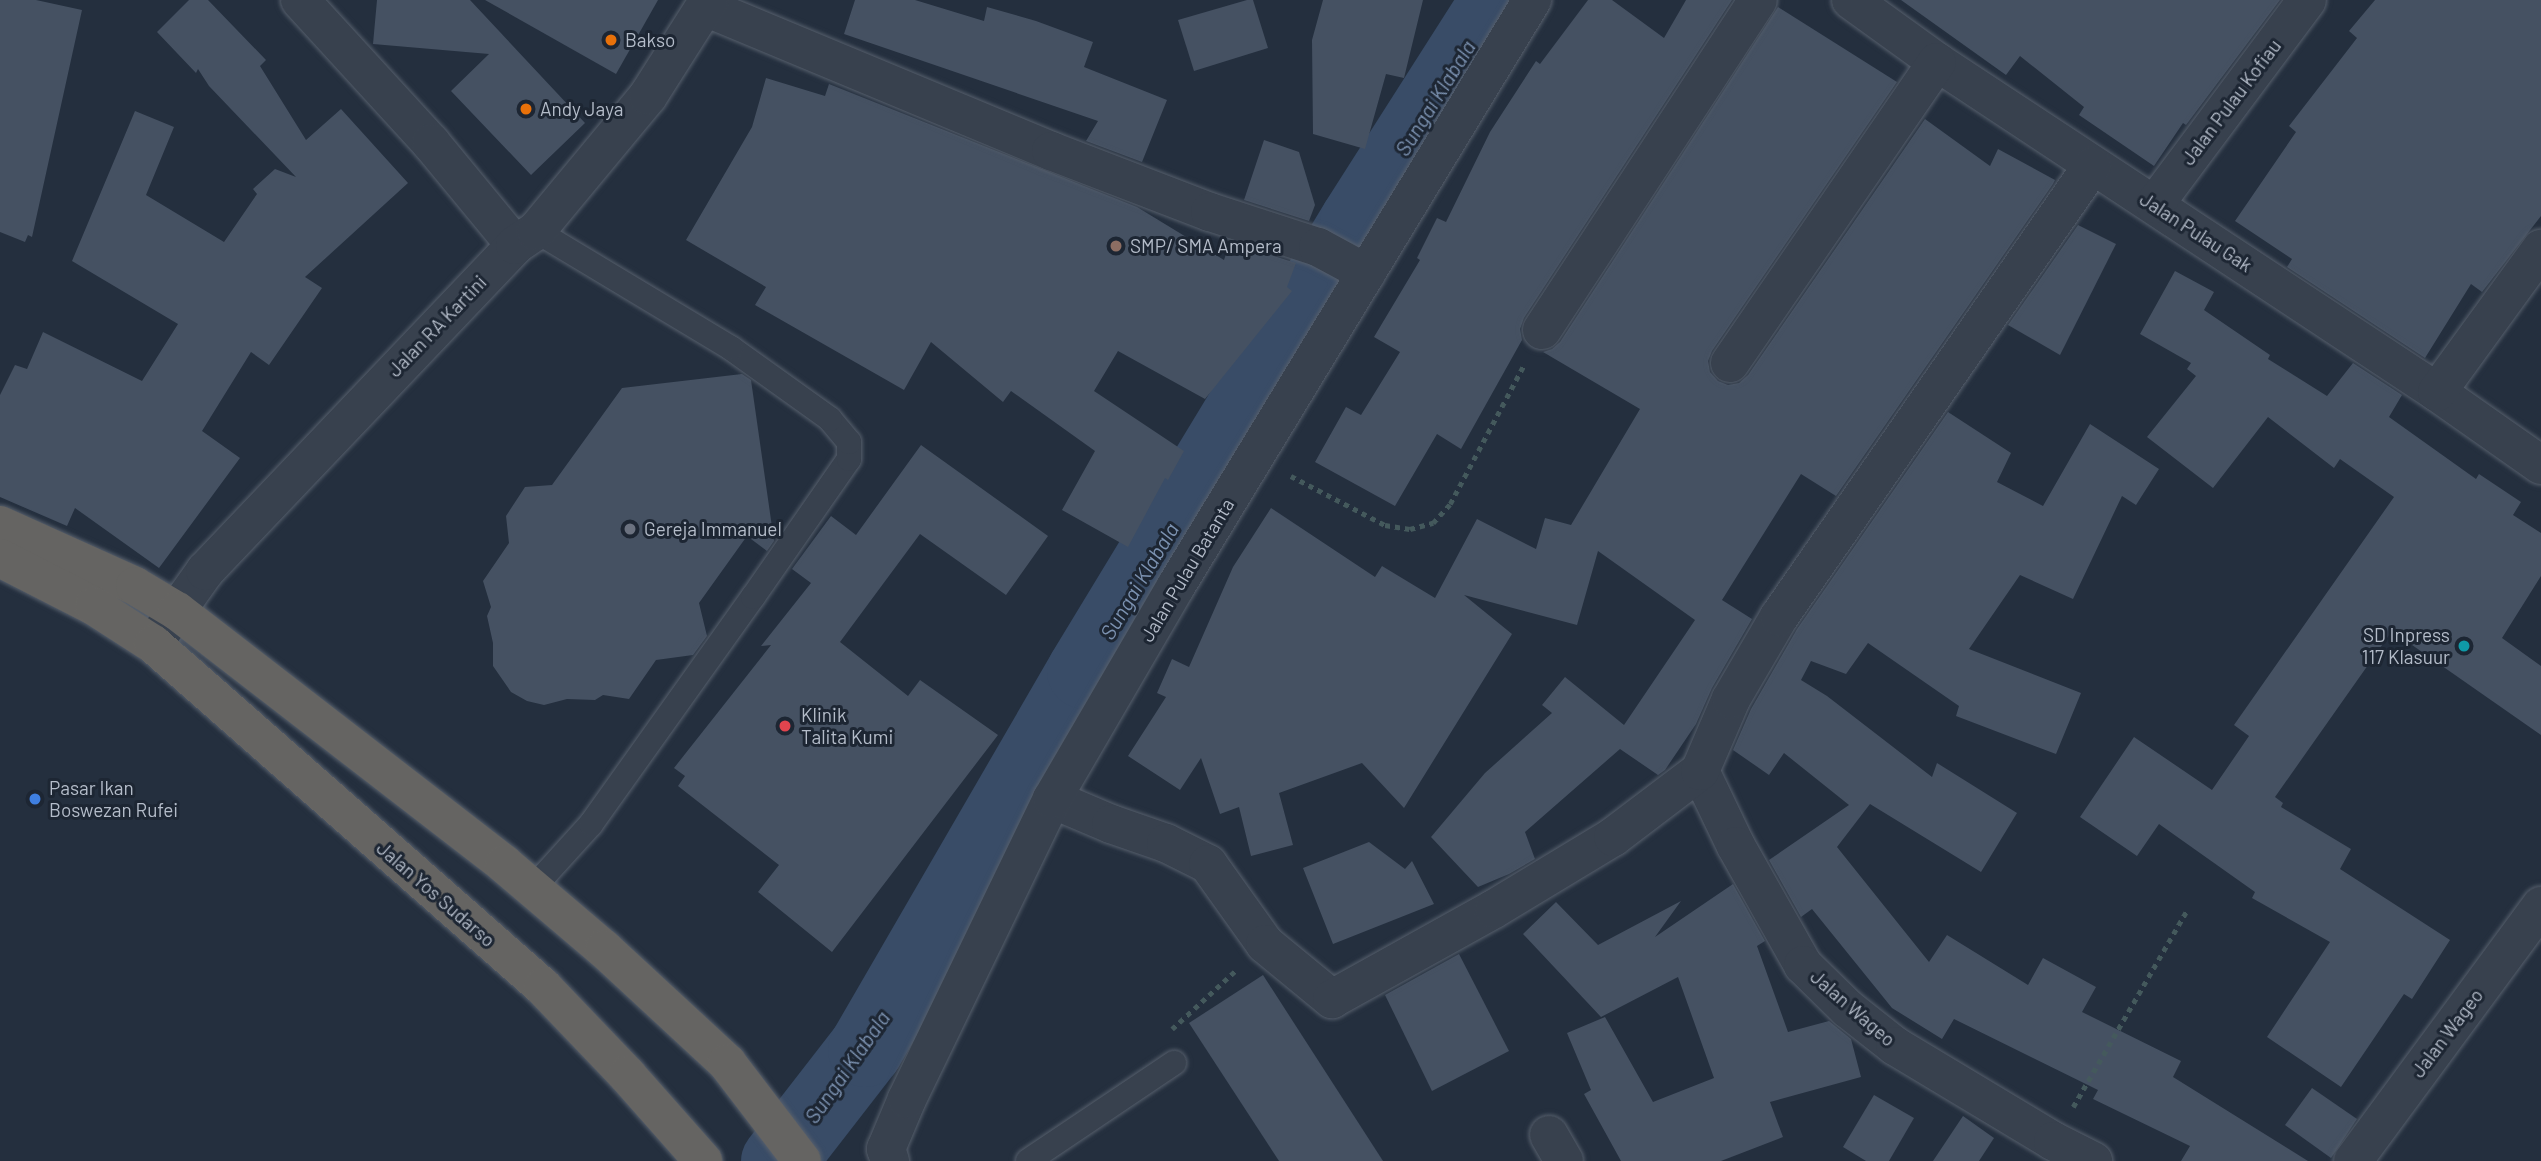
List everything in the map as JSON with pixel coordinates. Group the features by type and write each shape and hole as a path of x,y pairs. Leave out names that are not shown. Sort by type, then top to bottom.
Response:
{"highway":[{"path":"0,525 135,586 177,611 533,888 604,949 727,1063 802,1161"},
{"name":"Jalan Yos Sudarso","path":"0,558 94,606 153,644 543,987 703,1161"}],"street":[{"path":"300,0 430,143 525,238"},
{"name":"Jalan Pulau Batanta","path":"890,1161 886,1149 907,1099 1052,799 1176,586 1255,458 1345,261 1532,0"},
{"path":"1542,330 1758,0"},
{"name":"Jalan Pulau Gak","path":"1851,0 1937,62 2437,392 2541,466"},
{"name":"Jalan Pulau Kofiau","path":"2155,204 2307,0"},
{"path":"707,4 1051,151 1345,261"},
{"name":"Jalan RA Kartini","path":"153,644 205,571 525,238 648,96 707,4"},
{"path":"1730,363 1937,62"},
{"path":"1052,799 1166,843 1208,864 1265,944 1332,999 1494,909 1613,836 1700,771 1731,699 1779,617 2092,166"},
{"path":"2437,392 2541,249"},
{"name":"Jalan Wageo","path":"1700,771 1736,846 1803,965 1848,1009 1895,1046 2053,1141 2093,1161"},
{"name":"Jalan Wageo","path":"2353,1161 2541,906"}],"lane":[{"path":"525,238 731,348 830,419 849,442 849,459 592,824 533,888"},
{"path":"1028,1161 1174,1063"}],"path":[{"path":"1255,458 1385,525 1409,529 1433,523 1450,504 1542,330"},
{"path":"2053,1141 2187,910"},
{"path":"1174,1063 1160,1040 1265,944"}],"building":[{"path":"0,0 36,0 82,10 32,237 28,235 25,242 0,232"},
{"path":"189,0 208,0 266,60 260,66 306,140 341,109 408,183 305,277 322,288 269,365 251,352 202,431 240,458 159,568 75,508 67,526 0,497 0,395 15,365 27,369 43,332 142,381 178,324 72,261 135,111 174,127 146,195 224,242 257,194 253,189 275,169 296,177 209,86 198,69 196,73 157,32"},
{"path":"377,0 470,0 585,123 531,175 451,91 489,54 373,44"},
{"path":"485,0 658,0 616,74"},
{"path":"855,0 915,0 984,21 987,7 1093,42 1084,67 1167,100 1142,162 1086,141 1098,121 844,34"},
{"path":"1253,0 1268,48 1194,71 1178,20"},
{"path":"1323,0 1423,0 1404,78 1386,74 1365,149 1313,134 1312,40"},
{"path":"1588,0 1612,0 1664,38 1686,0 1732,0 1524,318 1520,329 1522,340 1461,449 1437,434 1395,506 1315,462 1346,407 1361,415 1400,352 1374,337 1420,260 1417,258 1437,218 1446,222 1490,132 1536,61 1540,64"},
{"path":"1901,0 2280,0 2186,125 2183,123 2154,166 2079,115 2084,107 2020,56 2006,75"},
{"path":"2375,0 2541,0 2541,216 2482,292 2471,284 2425,358 2287,267 2292,259 2235,221 2296,132 2289,126 2357,38 2349,31"},
{"path":"1778,7 1897,82 1712,351 1708,361 1710,372 1718,381 1728,385 1739,383 1748,375 1925,119 1990,166 1998,149 2055,180 2053,184 1836,496 1801,474 1722,600 1752,619 1712,688 1696,724 1665,770 1658,775 1620,749 1525,832 1535,859 1478,887 1431,837 1485,773 1552,713 1542,705 1565,677 1624,725 1695,620 1598,551 1577,625 1464,595 1512,634 1404,808 1362,763 1279,793 1293,845 1251,856 1239,807 1220,814 1201,758 1180,790 1128,756 1166,697 1157,693 1172,659 1189,667 1233,567 1271,508 1375,577 1382,566 1435,598 1477,519 1536,549 1545,518 1571,525 1640,409 1543,352 1560,342"},
{"path":"766,78 825,96 829,84 1137,207 1224,260 1230,242 1296,263 1287,287 1292,291 1205,399 1118,351 1094,391 1184,451 1168,480 1165,478 1128,547 1062,510 1095,451 1011,391 1003,402 931,342 904,390 755,305 766,287 686,240 752,127"},
{"path":"1264,140 1299,152 1315,205 1309,221 1244,200"},
{"path":"2078,225 2116,244 2060,355 2008,325"},
{"path":"2175,271 2214,292 2204,310 2270,355 2268,359 2327,396 2353,363 2402,395 2389,417 2476,479 2479,474 2521,502 2513,515 2541,533 2541,576 2502,638 2541,666 2541,735 2392,631 2275,797 2283,803 2281,807 2351,849 2340,869 2450,940 2412,999 2404,994 2341,1087 2267,1037 2330,942 2252,898 2255,892 2159,824 2137,856 2080,817 2134,737 2212,790 2249,736 2234,725 2394,497 2340,459 2334,468 2268,417 2213,488 2147,437 2196,376 2187,369 2191,363 2140,334"},
{"name":"Gereja Immanuel","path":"742,374 751,380 774,541 767,551 747,536 699,603 707,636 693,655 656,660 629,699 603,695 595,700 567,699 544,705 527,701 511,692 493,666 493,643 487,616 491,607 483,581 509,543 506,516 525,487 552,485 622,388"},
{"path":"1948,412 2011,453 1997,482 2043,506 2090,424 2159,469 2136,505 2122,496 2073,599 2020,575 1969,649 2081,693 2056,754 1956,716 1959,706 1868,643 1846,674 1811,661 1801,680 1827,696 1932,777 1937,763 2017,813 1981,872 1870,804 1837,847 1929,962 1947,935 2028,985 2043,958 2096,987 2082,1012 2181,1061 2173,1077 2308,1161 2181,1161 2190,1146 2093,1099 2098,1090 1954,1019 1942,1039 1892,1008 1812,909 1801,917 1769,860 1849,805 1784,753 1769,775 1733,750 1751,709 1797,629"},
{"path":"921,445 1048,536 1006,595 920,534 840,642 908,696 920,680 998,735 832,952 758,892 779,865 678,786 685,776 674,768 771,645 761,646 811,583 792,569 831,516 856,535"},
{"path":"1369,842 1405,869 1412,861 1434,904 1333,944 1303,868"},
{"path":"1733,884 1765,941 1757,946 1788,1032 1829,1021 1851,1039 1861,1077 1770,1102 1783,1137 1721,1161 1621,1161 1584,1094 1591,1090 1567,1033 1605,1017 1653,1102 1714,1078 1678,977 1601,1017 1523,934 1556,902 1598,945 1681,901 1655,937"},
{"path":"1459,954 1509,1051 1432,1091 1385,995"},
{"path":"1263,975 1383,1161 1279,1161 1189,1023"},
{"path":"2312,1088 2357,1119 2331,1158 2285,1125"},
{"path":"1874,1095 1914,1118 1889,1161 1866,1161 1843,1147"},
{"path":"1963,1116 1994,1138 1979,1161 1933,1161"}],"waterway":[{"name":"Sungai Klabala","path":"778,1161 865,1049 1084,671 1357,221 1498,0"}],"place":[{"name":"Bakso","path":"611,40"},
{"name":"Andy Jaya","path":"526,109"},
{"name":"SMP/ SMA Ampera","path":"1116,246"},
{"name":"Gereja Immanuel","path":"630,529"},
{"name":"SD Inpress 117 Klasuur","path":"2464,646"},
{"name":"Klinik Talita Kumi","path":"785,726"},
{"name":"Pasar Ikan Boswezan Rufei","path":"35,799"}]}
